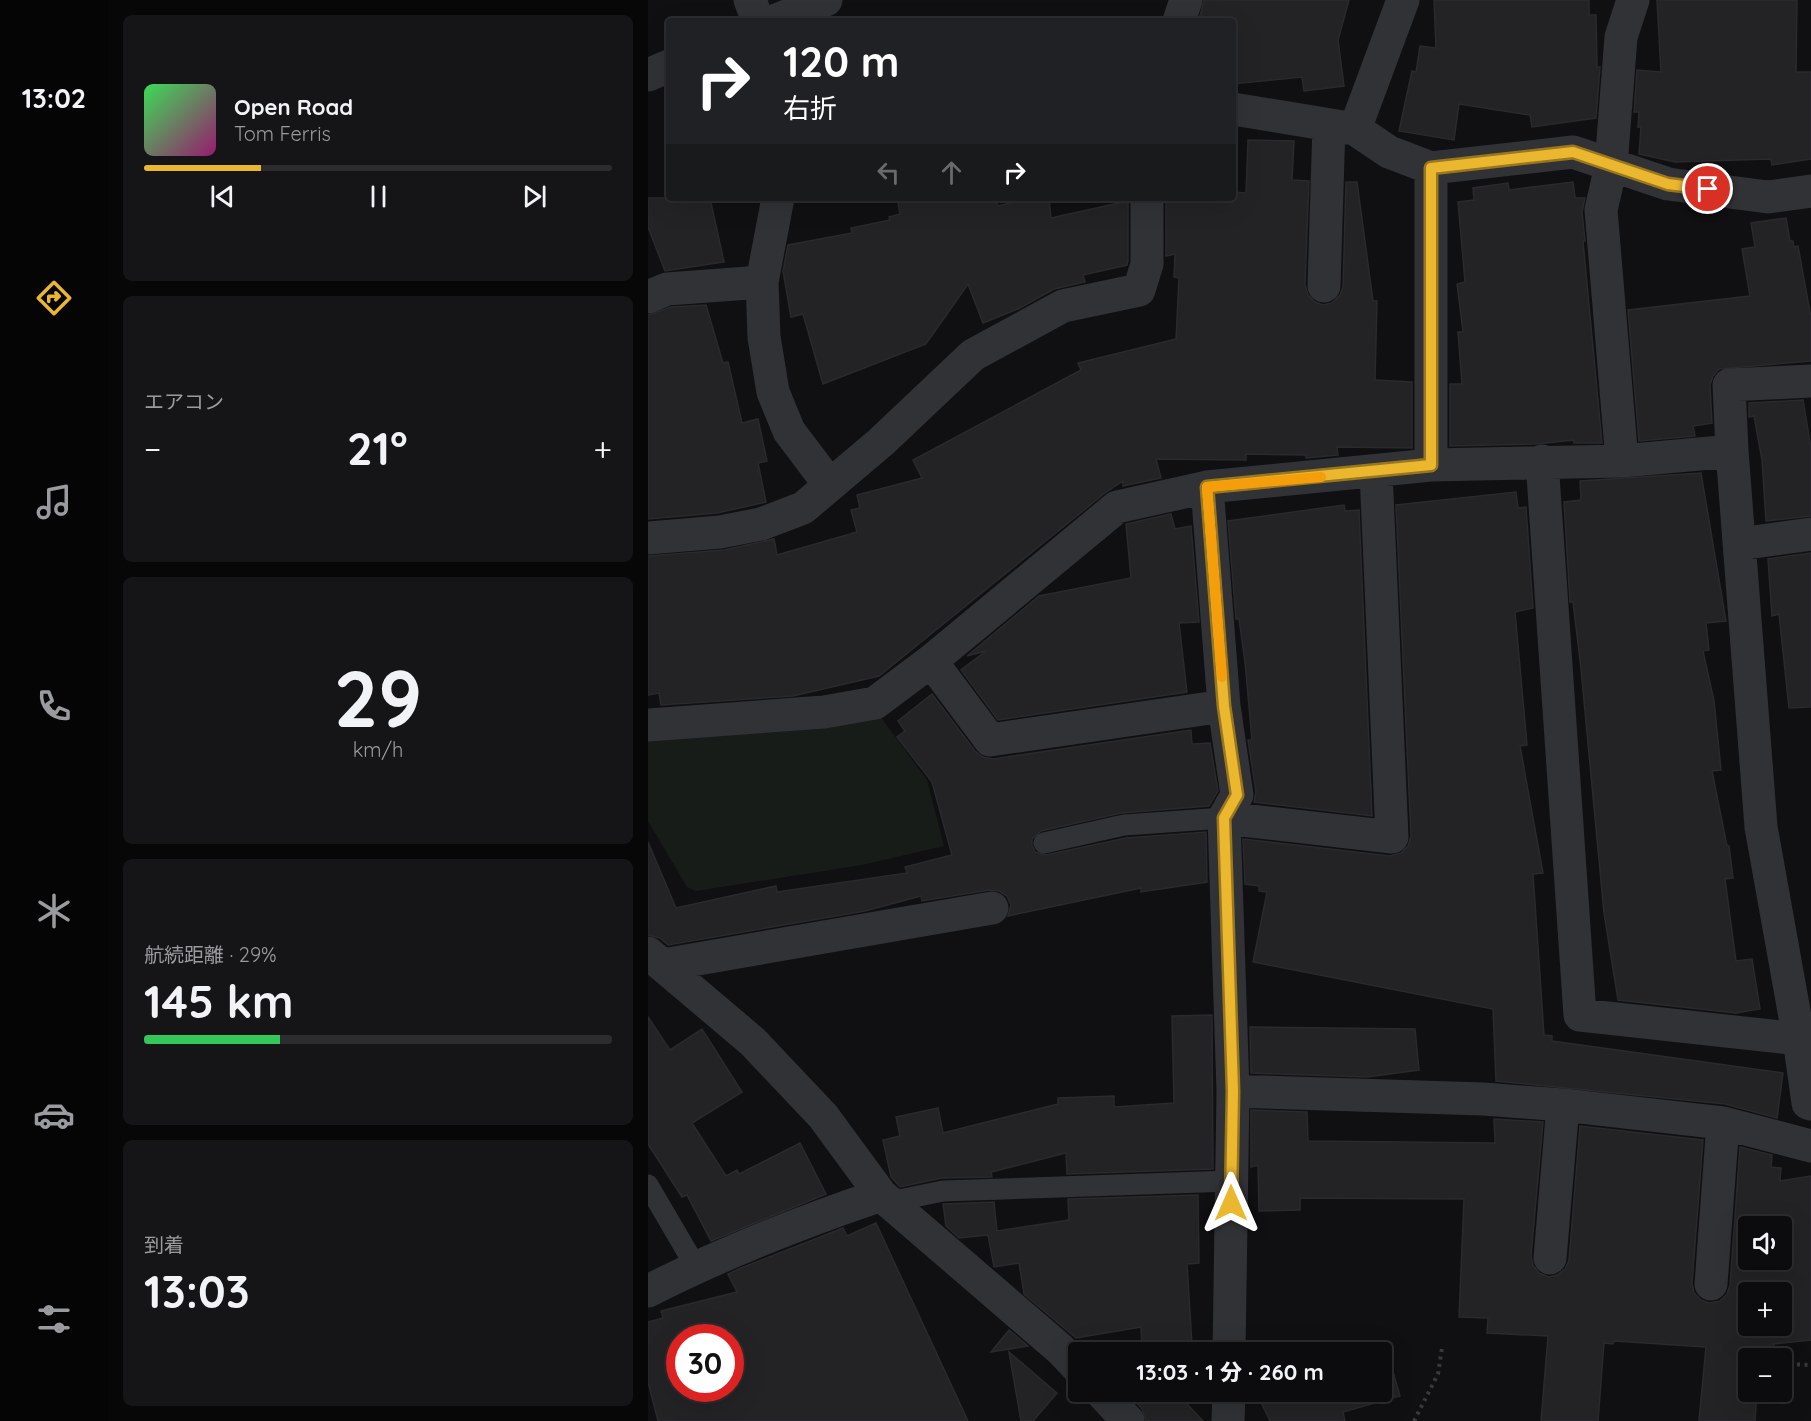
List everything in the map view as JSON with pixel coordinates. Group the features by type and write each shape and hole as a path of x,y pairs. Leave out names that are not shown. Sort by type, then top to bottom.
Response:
{"street":[{"path":"750,0 757,18"},
{"path":"781,18 826,0"},
{"path":"1180,18 1186,0"},
{"path":"1324,286 1342,127 1403,0"},
{"path":"1622,461 1601,210 1611,166 1622,37 1633,0"},
{"path":"648,75 666,67"},
{"path":"1236,109 1342,127 1389,152 1431,168 1573,152 1668,184 1767,197 1811,191"},
{"path":"1431,168 1431,465"},
{"path":"777,201 762,282 764,337 773,392 789,431 829,484"},
{"path":"648,538 720,532 761,524 803,508 881,442 973,355 1063,306 1139,290 1148,264 1147,201"},
{"path":"648,297 667,289 762,282"},
{"path":"1811,381 1729,385 1731,451 1761,827 1799,1039 1808,1103 1811,1104"},
{"path":"648,725 824,712 874,703 931,661 1117,507 1207,487 1431,465 1622,461 1731,451"},
{"path":"1542,461 1580,1015 1799,1039"},
{"path":"1224,818 1392,837 1376,472"},
{"path":"1207,487 1224,706 1237,795 1224,818 1233,1091 1229,1342"},
{"path":"1739,544 1811,534"},
{"path":"931,661 990,740 1224,706"},
{"path":"655,959 992,908"},
{"path":"655,959 753,1042 823,1116 885,1198 1068,1357"},
{"path":"1233,1091 1483,1099 1563,1105 1723,1123 1811,1146"},
{"path":"1550,1258 1563,1105"},
{"path":"1711,1284 1723,1123"},
{"path":"648,1291 696,1267 823,1215 885,1198"},
{"path":"1110,1402 1128,1421"},
{"path":"1228,1421 1229,1402"}],"lane":[{"path":"1044,843 1124,825 1224,818"},
{"path":"885,1198 943,1191 1231,1181"},
{"path":"648,1185 696,1267"}],"path":[{"path":"1414,1421 1438,1374 1442,1348"},
{"path":"1792,1364 1811,1365"}],"shaded area":[{"path":"880,716 927,780 944,846 862,865 696,891 687,887 648,821 648,740"}],"building":[{"path":"1204,0 1349,0 1338,40 1344,86 1304,91 1302,77 1236,84 1236,18 1200,16"},
{"path":"1434,0 1589,0 1589,15 1596,15 1597,67 1600,67 1596,118 1532,127 1530,115 1459,104 1454,140 1399,131 1412,71 1416,72 1420,46 1436,48"},
{"path":"1657,0 1797,0 1796,72 1811,72 1811,159 1772,165 1771,159 1675,162 1639,154 1641,127 1638,127 1639,112 1634,112 1637,70 1661,72"},
{"path":"1248,140 1294,141 1292,180 1309,181 1305,285 1308,295 1315,302 1323,305 1332,303 1340,295 1343,287 1346,182 1357,182 1373,301 1377,301 1375,380 1412,382 1412,448 1337,447 1338,455 1306,458 1306,455 1246,454 1246,460 1156,459 1161,478 1123,486 1123,481 1105,493 879,676 793,696 661,705 659,693 648,695 648,556 724,550 774,539 777,555 857,532 851,510 860,508 857,495 922,478 913,460 1081,370 1078,363 1176,339 1179,278 1174,277 1175,254 1166,256 1166,201 1236,201 1236,192 1246,193"},
{"path":"1573,182 1575,198 1585,198 1582,212 1585,241 1583,241 1602,443 1574,443 1574,440 1535,444 1450,446 1450,384 1462,384 1458,332 1463,332 1457,284 1465,282 1458,202 1474,200 1473,188 1508,183 1509,190"},
{"path":"648,198 666,198 666,201 711,201 724,262 665,271 648,227"},
{"path":"904,201 996,201 998,206 1018,201 1049,201 1051,218 1128,201 1127,265 1083,275 1085,282 1054,289 1018,309 983,323 968,284 926,344 823,384 803,314 791,317 783,271 788,245 852,233 851,228 890,220 889,217 900,214 898,203"},
{"path":"1786,218 1790,241 1793,241 1794,247 1798,246 1811,318 1811,361 1719,369 1710,385 1712,423 1693,426 1695,436 1639,441 1628,310 1750,296 1742,249 1755,247 1751,223"},
{"path":"706,305 723,363 728,362 742,423 758,419 767,461 758,463 766,502 717,513 648,519 648,315 671,307"},
{"path":"1803,400 1811,448 1811,516 1766,521 1762,460 1754,416 1749,417 1749,403"},
{"path":"1701,473 1726,621 1706,623 1709,650 1703,651 1714,701 1721,770 1712,771 1727,846 1729,846 1733,878 1725,879 1736,961 1752,959 1760,1009 1736,1013 1618,1000 1604,913 1581,669 1573,602 1570,602 1564,502 1581,500 1580,481"},
{"path":"1516,492 1518,508 1526,507 1533,608 1515,612 1527,745 1520,746 1543,873 1533,874 1544,1035 1552,1036 1552,1041 1783,1073 1777,1118 1725,1104 1496,1081 1493,1009 1253,962 1267,892 1259,891 1259,886 1245,884 1243,839 1390,856 1401,853 1408,846 1411,836 1396,505"},
{"path":"1344,505 1345,511 1359,510 1372,816 1254,802 1256,792 1248,740 1252,740 1245,662 1239,619 1236,619 1228,521"},
{"path":"1171,514 1175,529 1191,526 1199,622 1179,623 1187,692 998,720 961,670 986,651 967,656 1039,596 1131,578 1126,524"},
{"path":"1811,553 1811,707 1789,708 1779,614 1772,616 1768,559"},
{"path":"932,694 975,751 983,757 993,759 1191,730 1192,744 1210,743 1218,791 1209,806 1121,813 1041,831 1032,839 1032,845 1035,852 1046,855 1126,838 1206,832 1207,882 1141,892 1141,888 1008,916 1011,905 1007,896 999,891 989,890 922,901 921,896 865,911 668,945 660,938 648,935 648,842 676,908 776,886 777,892 907,873 905,867 952,855 932,782 897,737 905,731 898,721"},
{"path":"1212,1015 1213,1169 1067,1174 1066,1153 991,1172 992,1177 942,1178 900,1187 891,1177 883,1140 900,1136 896,1117 938,1108 943,1133 1058,1104 1058,1098 1114,1096 1114,1107 1174,1103 1172,1016"},
{"path":"648,1017 670,1050 702,1029 742,1092 692,1123 726,1176 737,1170 739,1174 800,1143 826,1194 711,1241 687,1195 682,1197 648,1144"},
{"path":"1250,1027 1415,1029 1419,1070 1367,1077 1251,1073"},
{"path":"1251,1110 1307,1112 1308,1141 1495,1143 1494,1119 1543,1122 1531,1256 1533,1265 1539,1273 1549,1277 1565,1269 1569,1260 1580,1126 1703,1140 1692,1283 1694,1293 1701,1300 1709,1303 1720,1301 1727,1294 1730,1285 1740,1147 1772,1155 1771,1167 1781,1168 1780,1181 1811,1176 1811,1340 1774,1344 1774,1348 1738,1348 1738,1402 1756,1402 1755,1421 1699,1421 1706,1347 1614,1341 1613,1344 1604,1343 1598,1421 1541,1421 1548,1336 1487,1333 1488,1318 1459,1317 1464,1199 1300,1198 1300,1210 1259,1211 1258,1165 1251,1167"},
{"path":"1198,1195 1199,1263 1187,1264 1192,1342 1142,1342 1141,1327 1076,1338 1024,1294 1019,1263 994,1267 988,1235 959,1238 946,1226 943,1204 994,1202 997,1231 1069,1220 1068,1199"},
{"path":"876,1223 968,1421 658,1421 648,1382 648,1322 663,1318 661,1311 737,1292 728,1274 843,1228 847,1236"},
{"path":"1009,1330 1028,1346 991,1352"},
{"path":"1009,1352 1057,1393 1033,1421 1021,1421"},
{"path":"1392,1368 1400,1396 1392,1398"},
{"path":"1136,1402 1185,1402 1203,1421 1146,1421 1142,1409"},
{"path":"1261,1402 1379,1402 1343,1412 1345,1421 1270,1421"}],"slow traffic":[{"path":"1222,677 1207,487 1321,477"}],"route":[{"path":"1231,1203 1233,1091 1224,818 1237,795 1224,706 1207,487 1431,465 1431,168 1573,152 1668,184 1708,189"}]}
